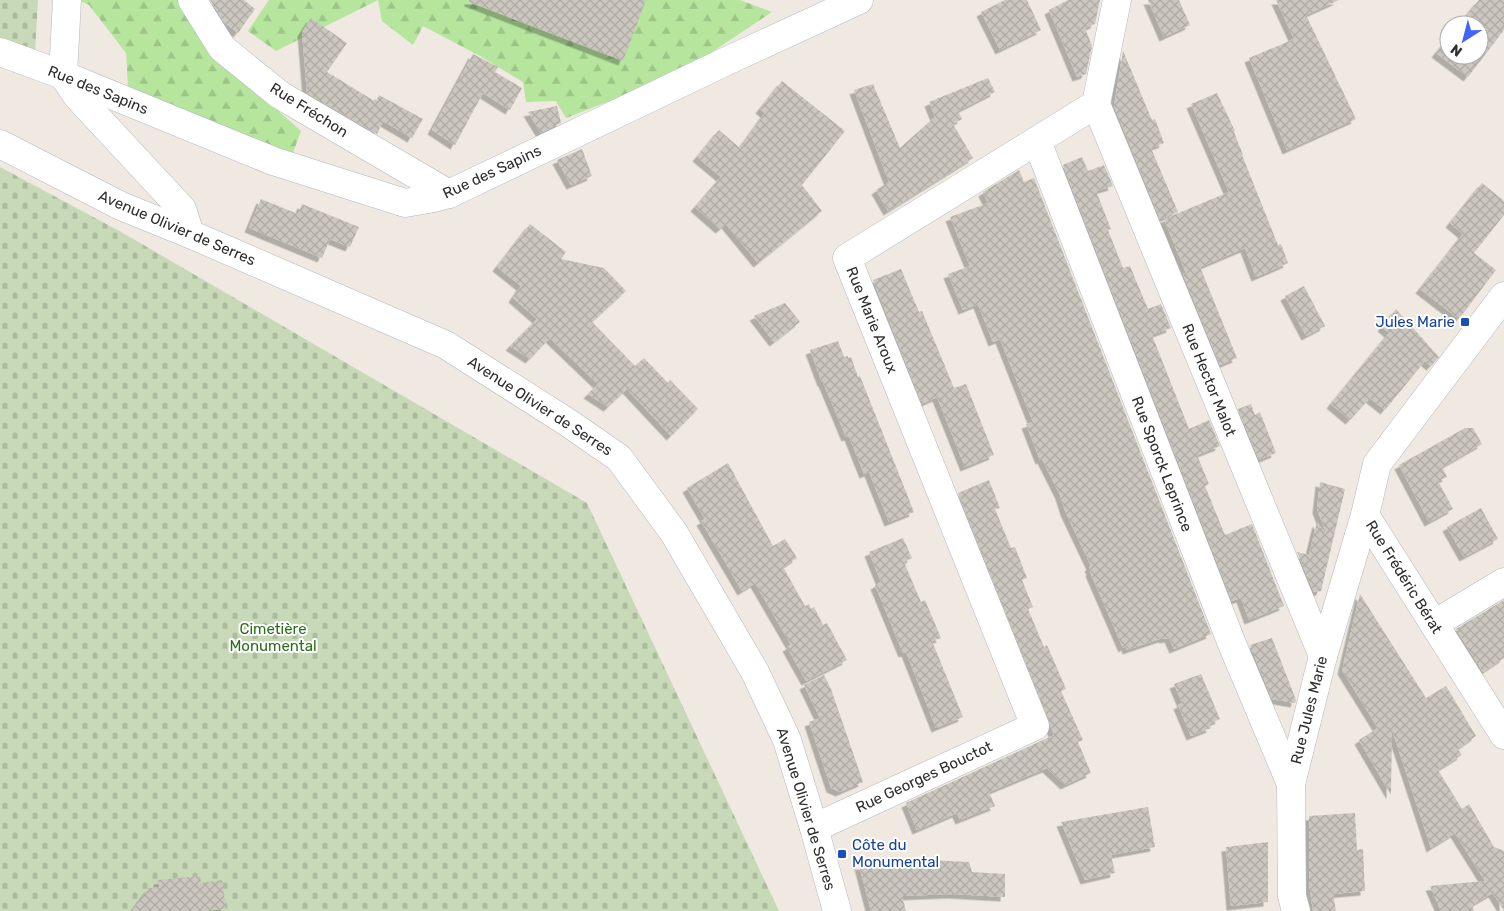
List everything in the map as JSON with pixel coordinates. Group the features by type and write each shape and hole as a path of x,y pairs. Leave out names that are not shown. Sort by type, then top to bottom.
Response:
{"street":[{"path":"67,0 63,75 77,96 182,208 190,234"},
{"name":"Rue Fréchon","path":"192,0 222,48 280,95 449,194"},
{"name":"Rue des Sapins","path":"0,52 63,75 273,161 405,203 449,194 859,0"},
{"path":"1096,104 1117,0"},
{"name":"Rue Marie Aroux","path":"1034,726 847,258 1096,104"},
{"name":"Rue Hector Malot","path":"1096,104 1323,656"},
{"name":"Rue Sporck Leprince","path":"1037,141 1229,635 1291,784"},
{"name":"Avenue Olivier de Serres","path":"0,144 121,206 446,345 567,422 619,458 674,533 755,672 787,740 837,911"},
{"name":"Rue Frédéric Bérat","path":"1504,296 1377,464 1366,515 1504,735"},
{"name":"Rue Jules Marie","path":"1296,911 1292,896 1291,784 1323,656 1366,515"},
{"path":"1434,624 1504,582"},
{"name":"Rue Georges Bouctot","path":"814,828 1034,726"}],"green space":[{"path":"0,0 38,0 35,53 0,39"},
{"path":"79,0 181,0 214,54 301,131 291,158 128,87 126,53 89,5"},
{"path":"269,0 378,0 276,51 248,31"},
{"path":"378,0 740,0 772,12 679,74 566,118 556,101 526,102 523,82 480,56 423,26 413,45 382,21"},
{"name":"Cimetière Monumental","path":"0,167 123,233 587,503 779,911 0,911"}],"building":[{"path":"210,0 244,0 255,9 238,33 224,22"},
{"path":"469,0 646,0 623,61 469,2"},
{"path":"1005,0 1027,0 1041,30 1000,50 981,12"},
{"path":"1068,0 1100,0 1095,24 1085,28 1092,46 1086,74 1077,77 1049,10"},
{"path":"1148,0 1179,0 1190,25 1164,37"},
{"path":"1276,0 1339,0 1306,15 1356,119 1287,150 1249,58 1294,39"},
{"path":"1479,0 1504,0 1504,30 1489,50 1489,15 1466,15"},
{"path":"311,18 347,43 327,72 376,102 379,95 423,119 412,138 383,121 377,134 307,93 302,32"},
{"path":"1123,51 1152,120 1155,119 1164,143 1151,148 1178,212 1160,219 1114,106"},
{"path":"473,54 498,67 495,72 522,88 510,110 483,93 455,145 432,130"},
{"path":"1452,65 1477,65 1468,77"},
{"path":"988,78 995,92 958,111 962,119 953,124 973,158 888,211 876,190 889,182 854,90 873,84 900,148 935,117 929,102"},
{"path":"782,81 845,131 802,185 822,211 758,263 726,224 720,229 695,207 721,177 697,157 719,130 740,148 765,113 760,109"},
{"path":"1217,93 1235,131 1242,155 1278,245 1281,244 1288,263 1256,277 1245,248 1186,273 1164,219 1229,192 1191,104"},
{"path":"557,106 561,123 541,133 528,112"},
{"path":"582,149 592,176 571,185 557,160"},
{"path":"1082,157 1088,171 1104,165 1113,186 1096,191 1111,229 1108,230 1123,268 1130,266 1148,309 1161,304 1171,328 1152,335 1189,429 1209,420 1220,446 1197,455 1209,484 1205,486 1225,535 1252,524 1284,606 1249,620 1241,598 1232,601 1063,165"},
{"path":"1019,170 1024,182 1034,178 1211,634 1174,649 1169,638 1163,638 1127,650 1126,646 1123,648 1090,572 1089,567 1091,566 1065,511 1060,495 1042,459 1040,460 1026,424 1033,422 1000,339 993,342 978,304 963,310 948,274 970,266 950,217 988,203 983,192"},
{"path":"1482,183 1504,201 1504,215 1474,253 1496,270 1459,319 1420,289 1463,234 1450,223"},
{"path":"261,199 298,214 302,204 359,227 350,247 330,239 322,258 249,228"},
{"path":"530,224 566,252 561,259 604,268 626,291 592,322 635,366 644,358 668,383 670,380 698,409 671,436 627,389 608,407 588,394 598,384 550,338 530,359 510,346 537,319 513,298 521,286 497,267"},
{"path":"1200,267 1237,358 1220,365 1183,274"},
{"path":"901,269 919,312 922,311 954,388 966,384 994,455 965,467 937,397 922,404 873,280"},
{"path":"1304,286 1325,326 1306,336 1285,296"},
{"path":"785,303 800,322 774,342 754,316"},
{"path":"1396,309 1439,357 1431,366 1425,361 1385,410 1370,398 1350,420 1331,404 1389,333 1382,327"},
{"path":"838,341 844,357 851,357 858,377 860,376 914,512 889,522 869,472 864,474 849,436 846,437 810,350"},
{"path":"1251,404 1255,415 1260,412 1276,453 1259,460 1238,409"},
{"path":"1465,428 1473,428 1482,444 1442,467 1447,477 1438,481 1453,509 1429,522 1399,465"},
{"path":"728,463 773,546 785,539 797,558 783,567 805,606 809,604 811,609 814,607 823,625 827,623 847,660 806,681 787,647 791,645 755,583 742,591 701,521 705,519 687,488"},
{"path":"989,480 1000,508 995,509 1011,548 1015,547 1027,578 1022,580 1033,607 1028,609 1044,647 1047,645 1066,689 1061,691 1083,740 1078,742 1091,773 1065,785 1047,768 989,792 995,806 960,820 957,813 917,830 906,803 1054,735 958,493"},
{"path":"1320,482 1345,489 1321,591 1314,592 1297,552 1309,555 1317,522 1327,536 1317,509"},
{"path":"1481,508 1498,539 1464,557 1447,527"},
{"path":"903,538 912,558 904,562 921,602 925,600 941,638 932,641 963,717 936,728 906,652 903,653 875,585 881,582 869,552"},
{"path":"1360,594 1426,698 1446,686 1476,736 1458,749 1462,755 1438,770 1462,809 1469,804 1494,847 1504,851 1504,911 1493,893 1472,905 1474,911 1441,911 1430,886 1485,881 1455,833 1431,848 1392,730 1391,795 1359,740 1378,728 1342,670"},
{"path":"1504,600 1504,658 1483,672 1456,629"},
{"path":"1272,638 1296,700 1295,703 1272,699 1250,645"},
{"path":"1201,674 1220,719 1209,724 1211,728 1191,736 1178,705 1182,703 1174,684"},
{"path":"824,675 831,689 863,782 840,792 831,788 809,722 820,718 804,685"},
{"path":"1148,807 1155,847 1111,855 1115,873 1085,880 1061,822"},
{"path":"1355,813 1357,850 1363,849 1365,891 1333,894 1336,911 1313,911 1309,883 1309,816"},
{"path":"1268,842 1268,902 1231,906 1226,847"},
{"path":"907,859 969,862 972,872 1005,874 1005,897 953,894 902,896 906,911 871,911 859,865 909,868"},
{"path":"200,876 201,883 222,880 226,909 204,911 132,911 149,888 159,887 158,880"}],"place":[{"name":"Jules Marie","path":"1465,322"},
{"name":"Côte du Monumental","path":"842,854"}]}
